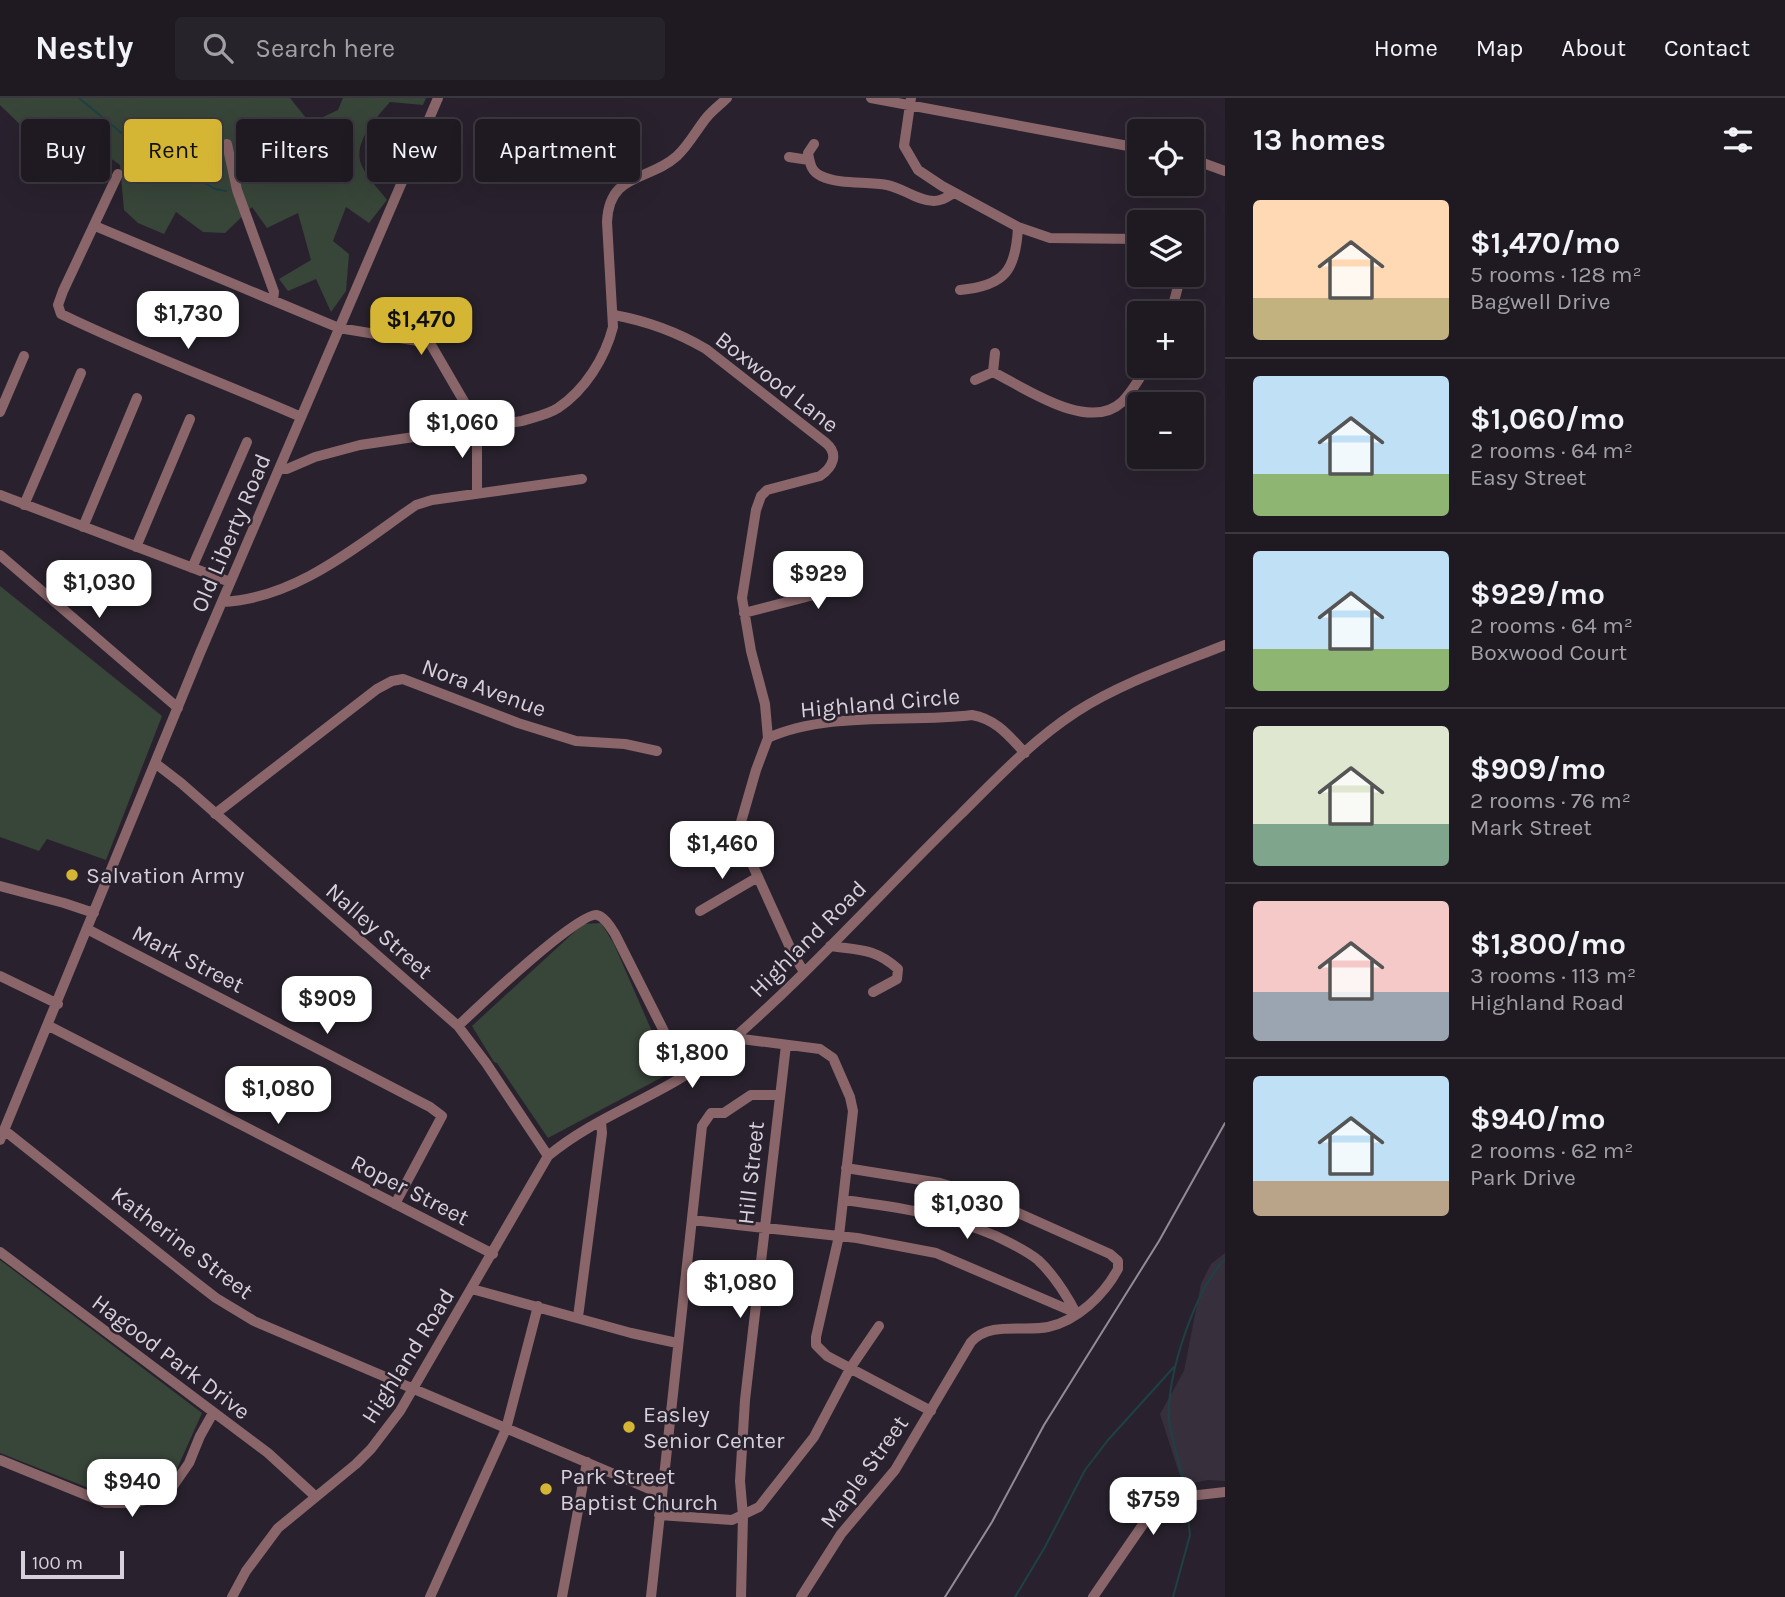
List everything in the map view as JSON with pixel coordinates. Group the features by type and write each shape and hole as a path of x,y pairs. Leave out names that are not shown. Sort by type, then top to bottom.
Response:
{"street":[{"name":"Old Liberty Road","path":"2,1135 230,582 438,98"},
{"path":"279,469 287,469 315,457 360,445 522,421 558,408 575,394 595,369 609,343 614,314 607,222 608,207 613,196 620,186 677,156 727,98"},
{"path":"871,98 909,102 1127,146"},
{"path":"909,102 904,146 918,170 1018,227 1049,238 1127,239"},
{"path":"227,144 237,190 274,292 274,300"},
{"path":"814,144 808,153 809,160 812,169 822,177 886,185 906,190 920,199 934,201 944,200 954,192"},
{"path":"789,157 809,160"},
{"path":"1204,163 1225,171"},
{"path":"118,174 62,292 58,305 61,314 111,338 301,417"},
{"path":"95,226 339,328 430,343 477,428 477,492"},
{"path":"960,290 985,286 1004,275 1016,257 1018,227"},
{"name":"Boxwood Lane","path":"614,314 664,328 706,349 826,443 833,452 832,465 820,476 776,487 761,496 746,560 742,598 751,651 765,704 768,738"},
{"path":"993,372 995,353"},
{"path":"0,411 24,356"},
{"path":"975,380 993,372 1076,412 1101,413 1121,403 1139,378"},
{"path":"24,505 80,373"},
{"path":"83,527 137,398"},
{"path":"136,547 190,419"},
{"path":"192,568 247,442"},
{"path":"222,602 270,592 327,567 416,505 477,492 582,479"},
{"path":"0,495 230,582"},
{"path":"0,555 178,708"},
{"path":"744,613 841,588 848,577 846,570"},
{"name":"Highland Road","path":"232,1597 264,1544 278,1528 371,1449 415,1388 548,1156 601,1122 686,1075 734,1038 804,972 997,778 1075,713 1107,694 1225,645"},
{"name":"Nora Avenue","path":"215,814 377,689 403,679 518,723 576,741 625,744 657,751"},
{"name":"Highland Circle","path":"768,738 794,729 822,724 972,715 995,722 1025,753"},
{"path":"768,738 755,771 741,822 743,844 793,954 804,972"},
{"name":"Nalley Street","path":"155,762 458,1026 548,1156"},
{"path":"677,855 719,845 743,844"},
{"path":"700,911 758,877"},
{"path":"0,886 64,902 94,913"},
{"path":"458,1026 565,930 589,915 596,914 604,919 615,934 686,1075"},
{"name":"Mark Street","path":"87,929 273,1024 430,1107 442,1116 395,1204"},
{"path":"830,946 876,953 884,956 898,969 897,979 873,992"},
{"path":"0,976 58,1004"},
{"name":"Roper Street","path":"49,1026 493,1254"},
{"path":"734,1038 820,1048 833,1058 847,1087 853,1111 839,1236 816,1345 827,1356 931,1411"},
{"name":"Hill Street","path":"741,1597 743,1516 740,1481 745,1399 786,1045"},
{"path":"652,1597 702,1126 711,1113 724,1112 751,1095 779,1095"},
{"path":"578,1317 603,1133 601,1122"},
{"name":"Katherine Street","path":"2,1135 216,1298 254,1321 661,1494"},
{"path":"846,1168 940,1183 971,1192 1110,1254 1118,1261 1114,1277 1088,1306 1076,1313"},
{"path":"843,1200 936,1214 973,1226 1010,1243 1037,1260 1067,1295 1076,1313"},
{"path":"692,1220 839,1236 936,1253 1076,1313"},
{"name":"Hagood Park Drive","path":"0,1252 289,1470 315,1496"},
{"path":"472,1289 677,1343"},
{"path":"430,1597 506,1429 538,1306"},
{"name":"Maple Street","path":"801,1597 841,1534 895,1470 978,1334 1004,1328 1051,1326 1076,1313"},
{"path":"659,1515 732,1520 759,1507 814,1437 851,1367 879,1326"},
{"path":"0,1460 106,1503 135,1503 160,1496 171,1489 189,1462 213,1413"},
{"path":"562,1597 587,1462"},
{"path":"1093,1597 1155,1507 1172,1498 1225,1492"}],"shaded area":[{"path":"1225,1253 1225,1481 1208,1480 1183,1485 1160,1414 1184,1371 1201,1284 1211,1264"}],"green space":[{"path":"0,98 290,98 307,119 236,119 236,182 353,182 353,119 319,119 338,110 343,98 426,98 423,105 390,102 376,119 367,119 367,133 359,156 367,174 367,182 372,182 387,200 369,223 346,207 333,241 349,254 346,291 331,312 316,279 288,291 279,279 311,260 298,213 267,228 252,207 225,233 203,232 176,212 164,234 138,223 124,210 120,165 110,158 110,119 21,119 21,125 0,105"},
{"path":"0,586 162,716 106,860 47,839 39,851 0,837"},
{"path":"601,923 614,944 670,1073 548,1138 472,1026 583,924"},
{"path":"0,1260 202,1413 176,1471 162,1485 137,1494 104,1494 0,1453"}],"waterway":[{"path":"79,98 130,140 150,150 173,171 226,191"},
{"path":"248,183 253,182"},
{"path":"1185,1487 1169,1419 1172,1380 1193,1312 1203,1291 1225,1259"},
{"path":"1015,1597 1045,1547 1085,1470 1108,1440 1174,1367"},
{"path":"1173,1597 1190,1535 1187,1507"}],"railway":[{"path":"945,1597 992,1522 1044,1425 1159,1241 1225,1123"}],"place":[{"name":"Salvation Army","path":"72,875"},
{"name":"Easley Senior Center","path":"629,1427"},
{"name":"Park Street Baptist Church","path":"546,1489"}]}
